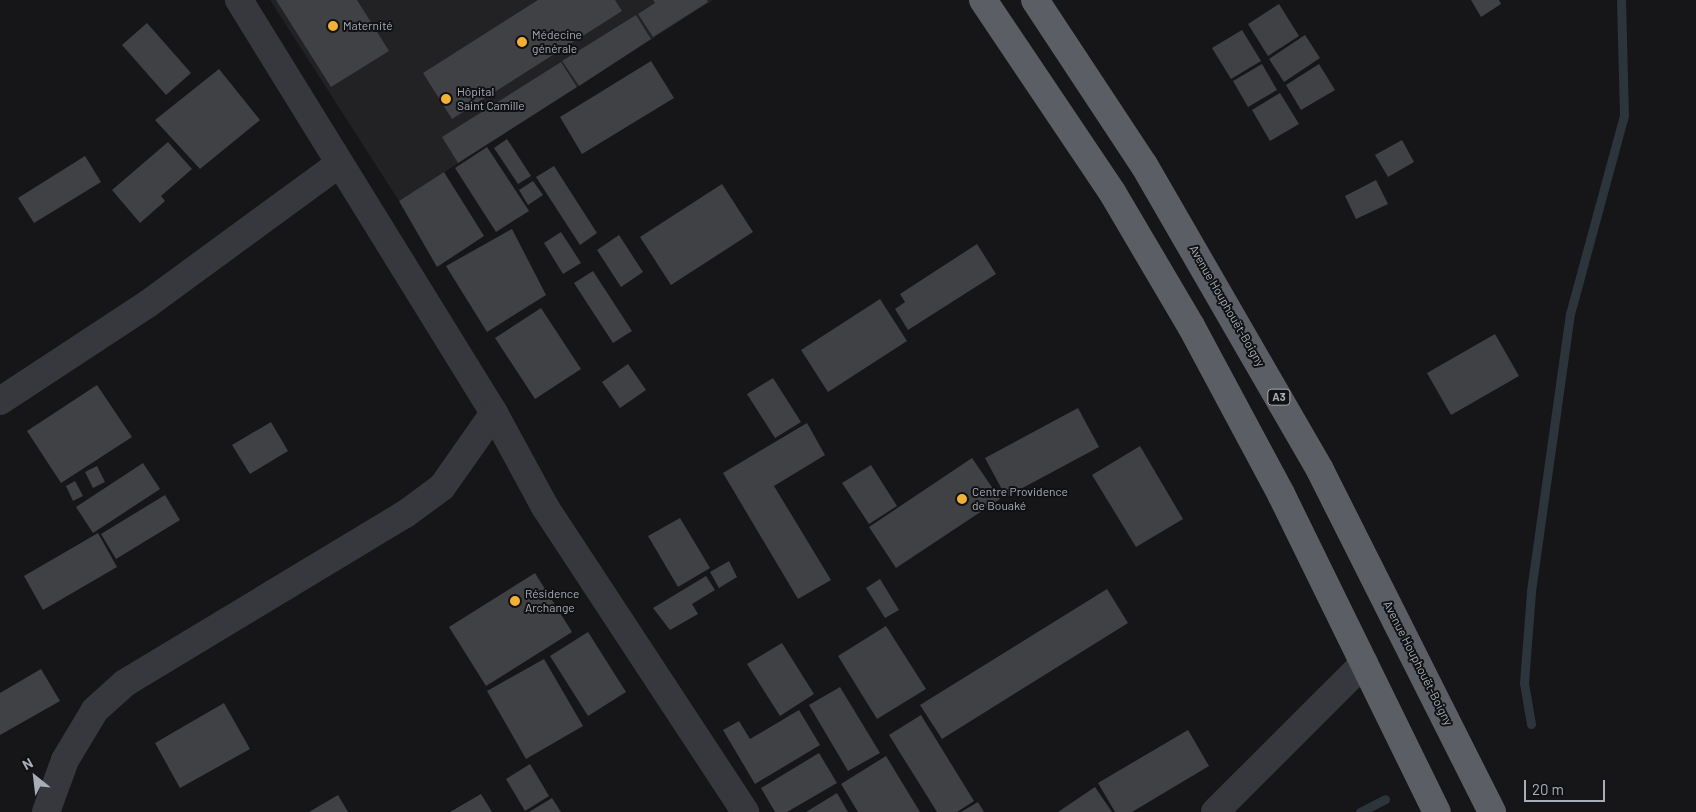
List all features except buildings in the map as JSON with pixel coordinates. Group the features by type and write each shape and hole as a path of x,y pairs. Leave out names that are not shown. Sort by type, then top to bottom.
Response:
{"highway":[{"path":"983,0 1112,192 1190,326 1282,494 1437,812"},
{"name":"Avenue Houphouët-Boigny","path":"1035,0 1144,165 1310,453 1492,812"}],"street":[{"path":"239,0 494,413 545,507 745,812"},
{"path":"0,401 149,303 339,164"},
{"path":"46,812 65,760 95,710 125,684 411,509 442,487 494,413"},
{"path":"1215,812 1364,664"}],"shaded area":[{"name":"Hôpital Saint Camille","path":"270,0 713,0 399,201"}],"waterway":[{"path":"1531,724 1524,683 1531,591 1570,314 1624,115 1621,0"},
{"path":"1360,812 1385,799"}],"place":[{"name":"Maternité","path":"333,26"},
{"name":"Médecine générale","path":"522,42"},
{"name":"Hôpital Saint Camille","path":"446,99"},
{"name":"Centre Providence de Bouaké","path":"962,499"},
{"name":"Résidence Archange","path":"515,601"}]}
